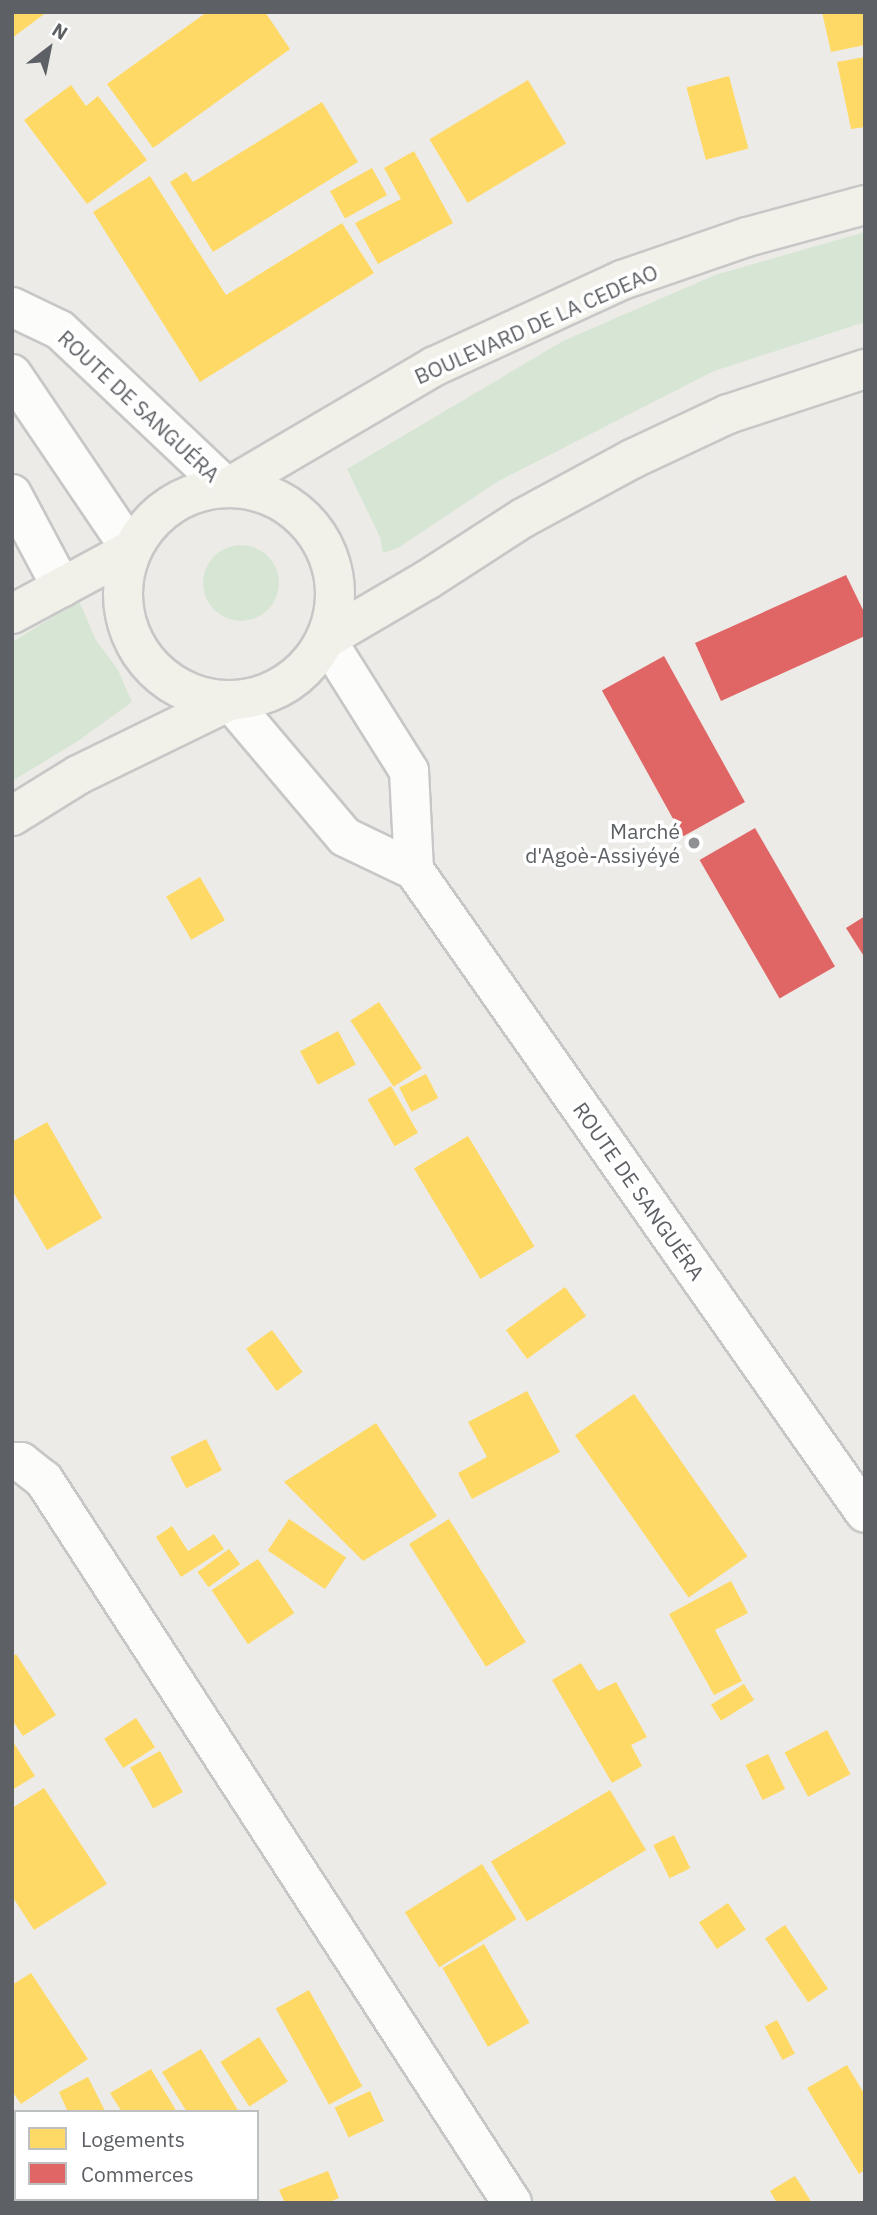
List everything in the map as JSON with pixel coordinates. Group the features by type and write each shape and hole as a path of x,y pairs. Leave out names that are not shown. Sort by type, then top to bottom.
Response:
{"main road":[{"name":"BOULEVARD DE LA CEDEAO","path":"228,488 435,366 622,280 747,237 865,205"},
{"path":"326,639 427,580 523,517 632,459 727,414 865,369"},
{"path":"12,816 78,775 230,701 260,696 287,684 310,664 326,639 334,610 334,579 325,550 308,525 285,505 258,492 228,488 197,493 171,505 148,525 131,550 123,580 123,610 132,639 148,664 172,684 199,696 230,701"},
{"path":"12,614 131,550"}],"street":[{"name":"ROUTE DE SANGUÉRA","path":"12,307 60,330 228,488"},
{"path":"12,374 131,550"},
{"path":"12,494 62,588"},
{"path":"326,639 409,771 414,870"},
{"name":"ROUTE DE SANGUÉRA","path":"230,701 345,837 414,870 865,1513"},
{"path":"12,1462 21,1462 44,1479 512,2203"}],"green space":[{"path":"865,232 865,322 714,371 497,482 398,548 383,553 380,537 347,469 563,341 715,275"},
{"path":"241,545 256,548 268,556 276,568 279,583 276,598 268,610 256,618 241,621 226,618 214,610 206,598 203,583 206,568 214,556 226,548"},
{"path":"79,601 96,640 118,670 132,702 78,741 12,781 12,642"}],"building: Logements":[{"path":"12,12 47,12 12,38"},
{"path":"207,12 265,12 290,49 153,148 107,84"},
{"path":"822,12 865,12 865,45 831,52"},
{"path":"865,57 865,127 851,129 837,62"},
{"path":"729,76 748,148 706,160 686,87"},
{"path":"528,80 566,143 468,203 429,139"},
{"path":"71,85 86,106 98,96 147,160 87,204 24,120"},
{"path":"322,102 358,162 213,252 170,182 186,172 193,182"},
{"path":"414,151 453,223 378,264 355,223 401,199 384,168"},
{"path":"372,168 387,195 345,218 330,191"},
{"path":"150,176 226,295 342,223 374,273 200,382 93,212"},
{"path":"200,877 225,920 191,940 166,896"},
{"path":"379,1002 422,1068 394,1087 350,1021"},
{"path":"338,1031 356,1065 318,1085 300,1051"},
{"path":"426,1074 438,1098 412,1112 399,1088"},
{"path":"391,1086 418,1133 395,1146 368,1100"},
{"path":"47,1122 102,1218 47,1250 12,1190 12,1142"},
{"path":"468,1136 534,1247 480,1279 414,1168"},
{"path":"565,1287 586,1316 527,1359 506,1330"},
{"path":"272,1330 303,1372 277,1391 246,1349"},
{"path":"527,1391 560,1452 472,1499 458,1473 487,1457 468,1422"},
{"path":"634,1394 748,1556 689,1597 575,1435"},
{"path":"376,1423 437,1516 363,1561 284,1482"},
{"path":"206,1439 222,1470 186,1488 170,1457"},
{"path":"289,1519 346,1558 325,1589 268,1551"},
{"path":"449,1519 526,1642 486,1667 409,1544"},
{"path":"172,1526 188,1551 214,1534 224,1549 181,1577 156,1537"},
{"path":"229,1549 240,1564 209,1587 197,1572"},
{"path":"258,1559 294,1613 248,1644 212,1590"},
{"path":"731,1581 748,1613 715,1630 742,1681 714,1695 669,1614"},
{"path":"16,1654 56,1715 23,1736 12,1720 12,1657"},
{"path":"581,1663 598,1691 616,1682 647,1737 631,1745 642,1766 612,1783 552,1680"},
{"path":"744,1684 754,1700 721,1721 711,1705"},
{"path":"136,1718 155,1747 123,1768 104,1739"},
{"path":"827,1730 850,1774 808,1797 785,1753"},
{"path":"12,1740 35,1776 12,1790"},
{"path":"160,1751 183,1792 153,1809 130,1767"},
{"path":"768,1754 785,1789 763,1800 746,1765"},
{"path":"44,1788 107,1884 34,1930 12,1896 12,1808"},
{"path":"610,1790 646,1850 527,1922 491,1862"},
{"path":"674,1835 690,1868 670,1878 653,1845"},
{"path":"482,1864 516,1919 439,1967 405,1912"},
{"path":"728,1903 746,1930 717,1949 699,1923"},
{"path":"785,1925 828,1989 808,2002 765,1938"},
{"path":"484,1944 530,2023 488,2047 442,1968"},
{"path":"31,1973 88,2059 21,2104 12,2091 12,1985"},
{"path":"309,1990 362,2086 329,2105 276,2008"},
{"path":"777,2020 795,2054 782,2060 765,2027"},
{"path":"259,2037 288,2081 249,2107 220,2062"},
{"path":"201,2049 238,2110 186,2110 162,2072"},
{"path":"847,2065 865,2095 865,2170 859,2174 807,2088"},
{"path":"151,2069 176,2110 121,2110 110,2093"},
{"path":"88,2077 104,2110 67,2110 59,2092"},
{"path":"370,2091 384,2121 349,2137 335,2107"},
{"path":"328,2171 339,2198 327,2203 285,2203 279,2190"},
{"path":"795,2176 812,2203 777,2203 770,2191"},
{"path":"153,2201 154,2203 111,2203"}],"building: Commerces":[{"path":"846,575 865,614 865,636 721,701 695,643"},
{"path":"664,656 745,802 683,836 602,690"},
{"path":"755,828 835,967 780,999 700,860"},
{"path":"865,916 865,958 846,928"}],"place":[{"name":"Marché d'Agoè-Assiyéyé","path":"694,843"}]}
